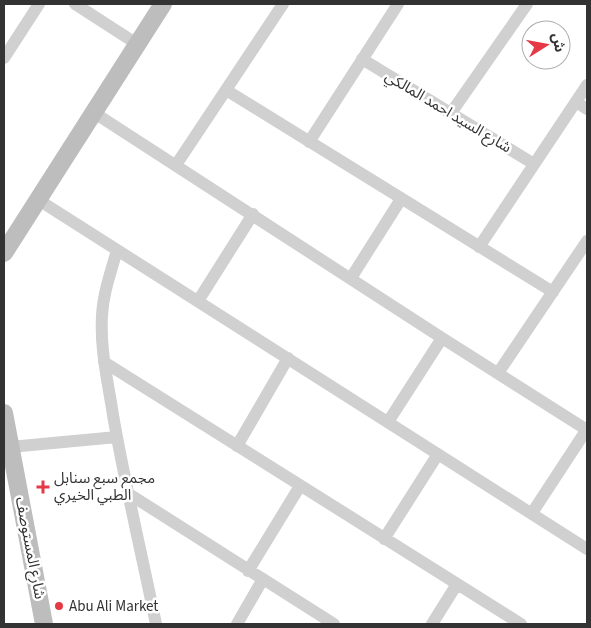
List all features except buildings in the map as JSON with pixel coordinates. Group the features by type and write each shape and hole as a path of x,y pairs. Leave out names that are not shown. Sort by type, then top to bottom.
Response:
{"street":[{"path":"4,58 38,4"},
{"path":"75,4 137,44"},
{"path":"4,253 163,4"},
{"path":"176,165 283,4"},
{"path":"309,142 398,4"},
{"path":"451,114 527,4"},
{"name":"شارع السيد احمد المالكي","path":"362,59 534,164"},
{"path":"479,247 587,85"},
{"path":"226,90 553,292"},
{"path":"576,102 587,109"},
{"path":"93,112 442,338 587,429 532,513"},
{"path":"37,199 587,549"},
{"path":"351,278 401,199"},
{"path":"198,301 253,214"},
{"path":"498,373 587,241"},
{"path":"117,250 105,292 101,338 117,437 156,624"},
{"path":"388,422 442,338"},
{"path":"237,446 288,358"},
{"path":"104,362 521,624"},
{"name":"شارع المستوصف","path":"4,413 44,624"},
{"path":"10,447 117,437"},
{"path":"384,538 438,454"},
{"path":"248,571 300,486"},
{"path":"129,494 263,580 316,620 334,624"},
{"path":"238,624 263,580"},
{"path":"432,624 457,584"}],"place":[{"name":"مجمع سبع سنابل الطبي الخيري","path":"43,487"},
{"name":"Abu Ali Market","path":"59,606"}]}
